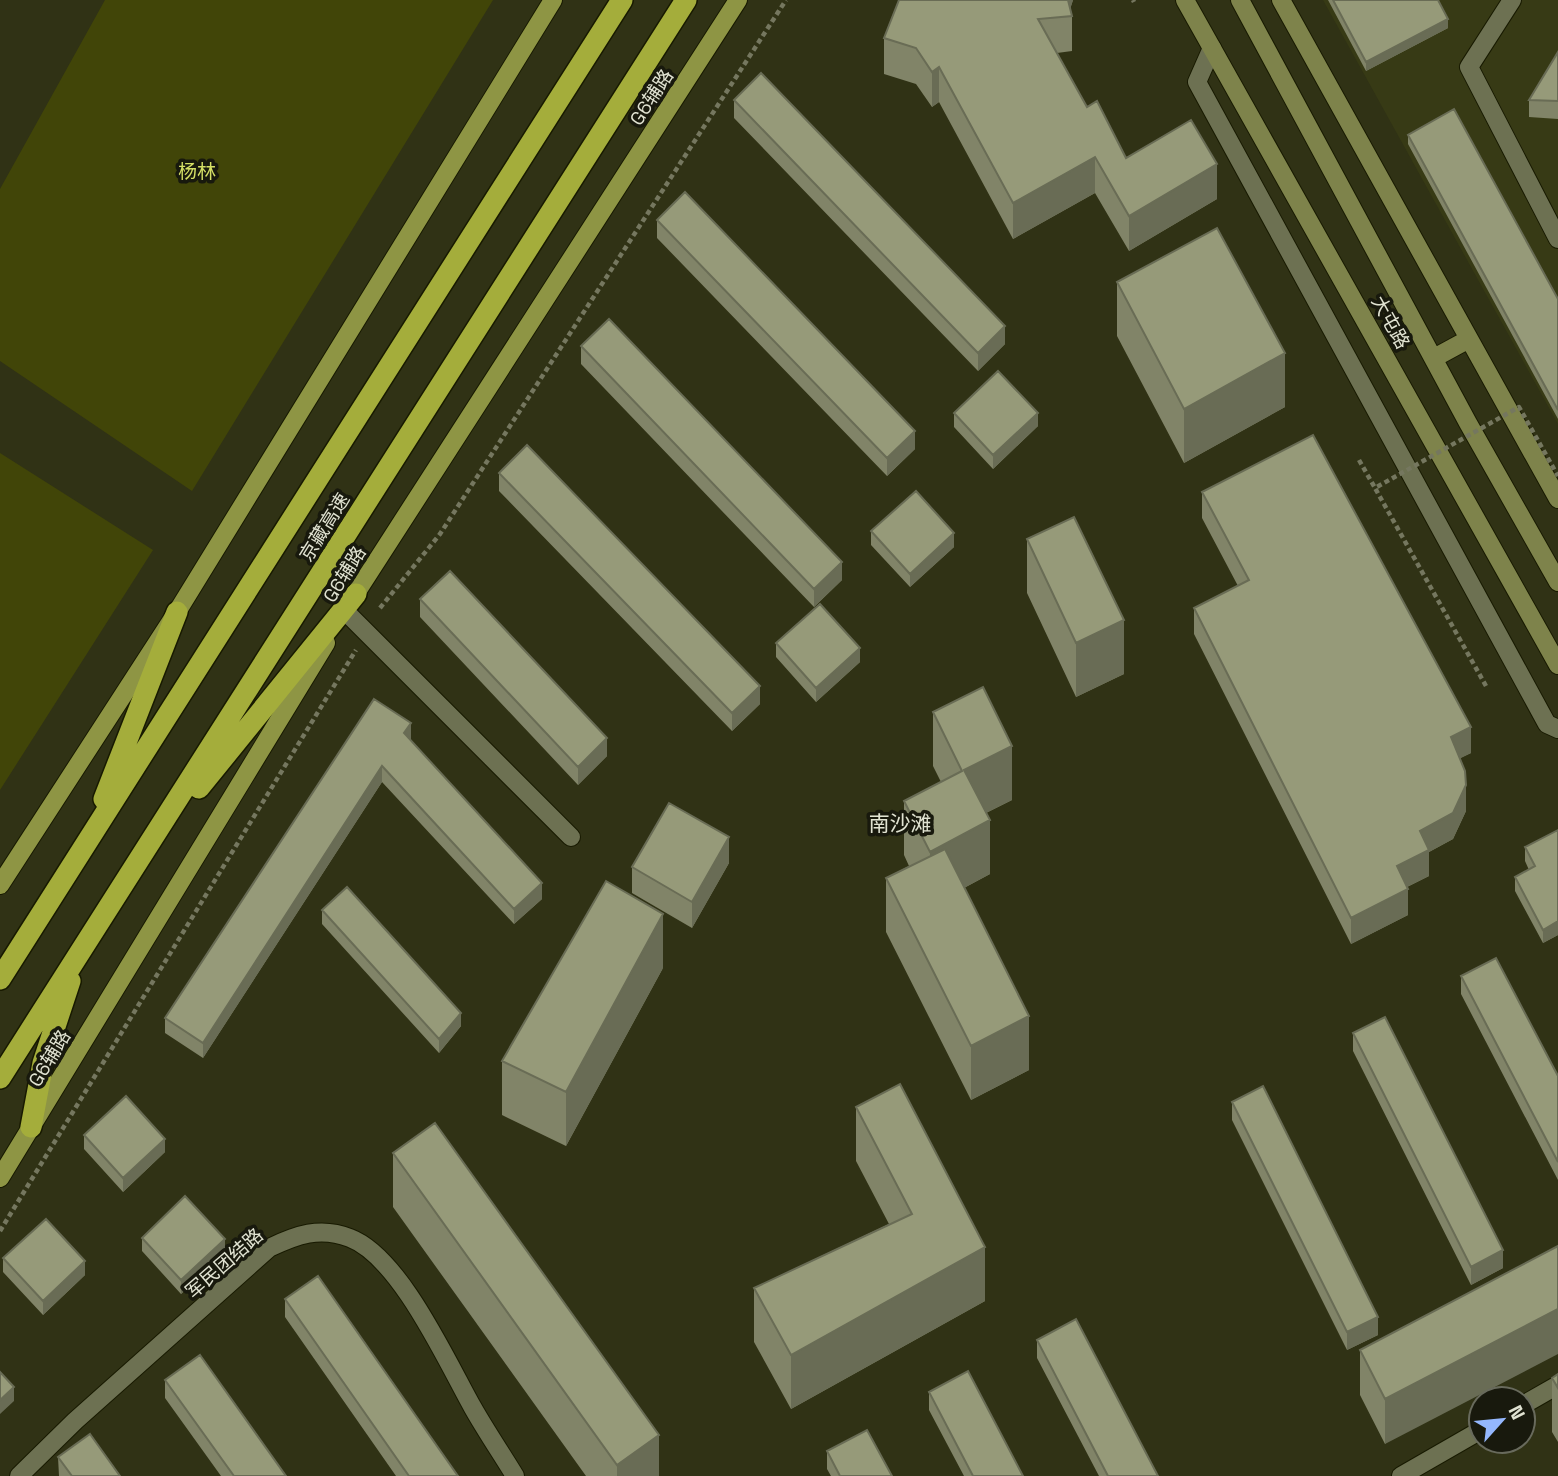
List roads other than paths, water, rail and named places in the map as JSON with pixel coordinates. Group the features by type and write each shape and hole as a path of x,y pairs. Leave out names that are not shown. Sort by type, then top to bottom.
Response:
{"highway":[{"name":"京藏高速","path":"0,979 622,0"},
{"name":"京藏高速","path":"0,1078 686,0"},
{"path":"134,869 351,602"},
{"path":"85,846 177,612"},
{"path":"31,1127 43,1063 76,960"}],"main road":[{"path":"0,885 177,612 553,0"},
{"name":"G6辅路","path":"0,1178 351,602 738,0"},
{"name":"大屯路","path":"1185,0 1558,665"},
{"name":"大屯路","path":"1240,0 1558,582"},
{"path":"1281,0 1558,499"},
{"path":"1434,358 1469,339"}],"street":[{"path":"1512,0 1469,67 1558,239"},
{"path":"1212,48 1197,82 1547,724 1558,729"},
{"path":"351,602 571,837"},
{"name":"军民团结路","path":"19,1476 75,1421 269,1248 296,1235 322,1231 351,1238 373,1253 395,1276 515,1476"},
{"path":"1537,1397 1558,1385"},
{"path":"1401,1476 1467,1438"}],"district":[{"name":"南沙滩","path":"900,824"}],"park label":[{"name":"杨林","path":"197,171"}]}
